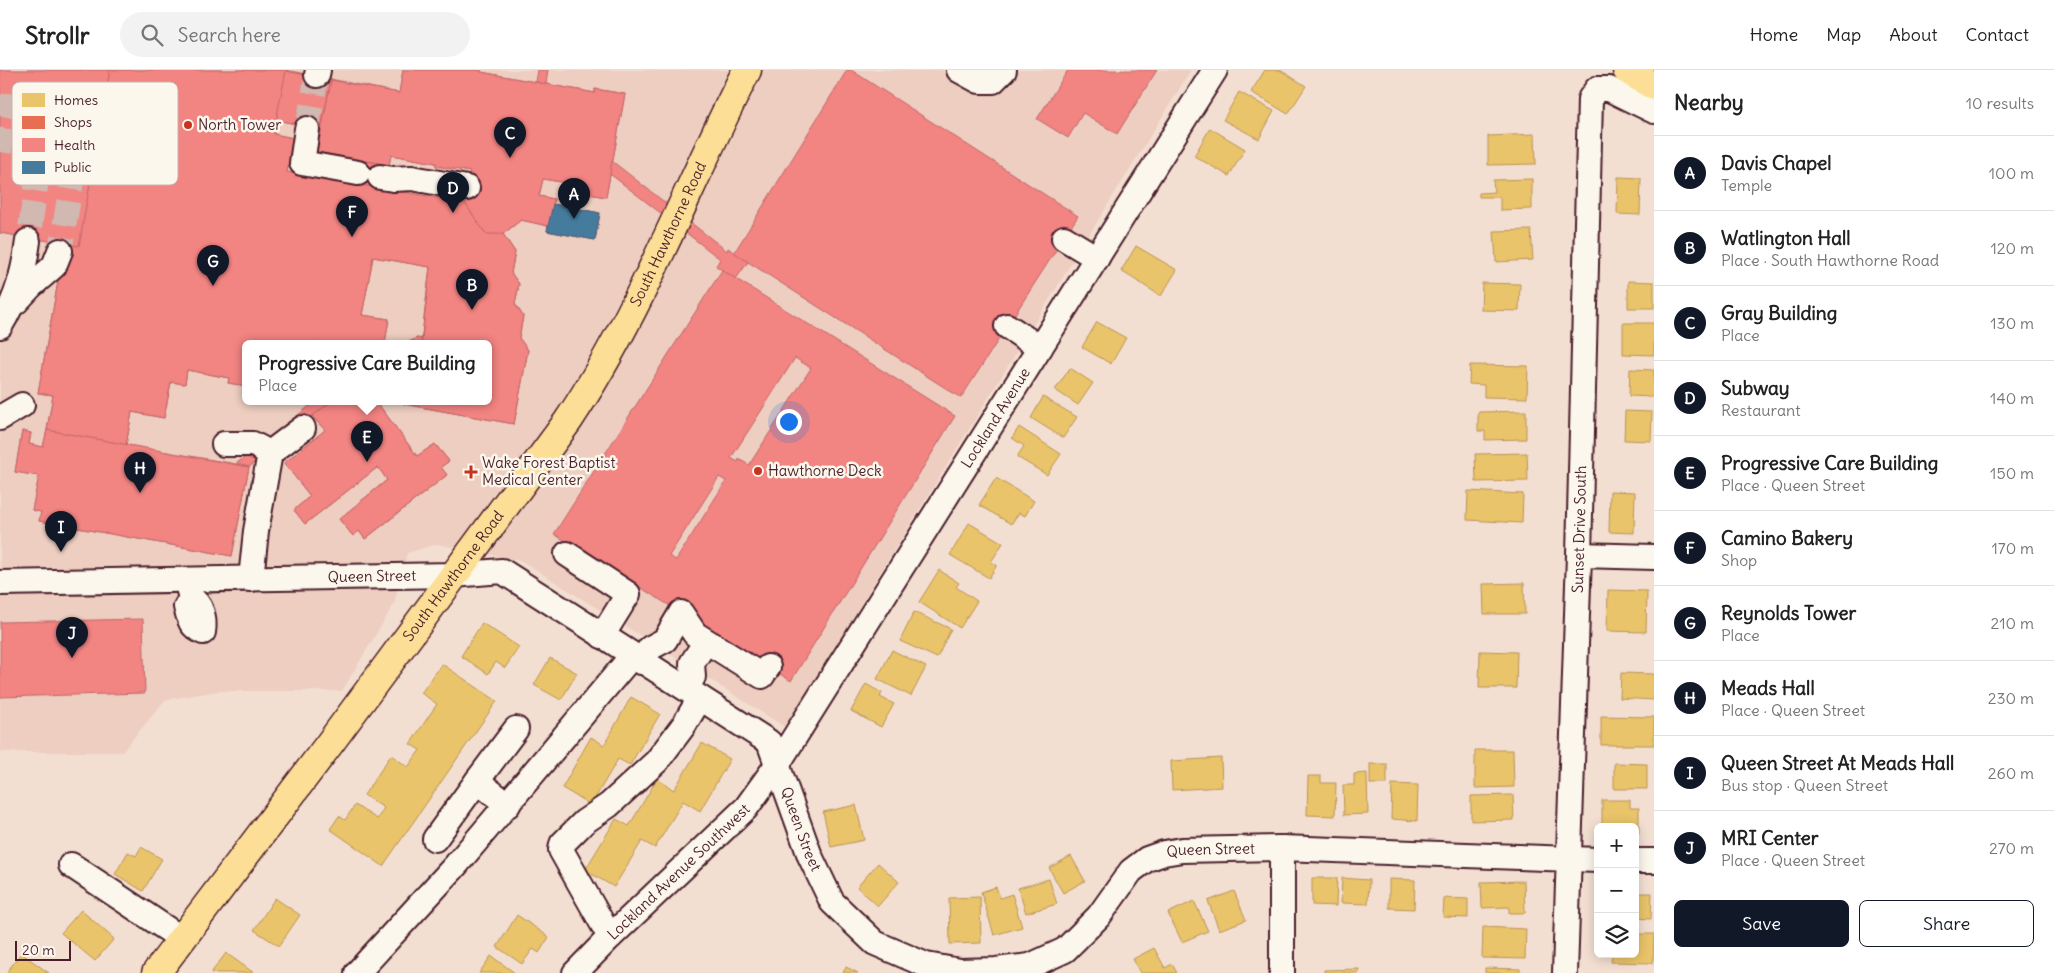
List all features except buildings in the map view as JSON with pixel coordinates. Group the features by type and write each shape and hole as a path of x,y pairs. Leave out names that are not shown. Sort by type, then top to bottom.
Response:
{"main road":[{"name":"South Hawthorne Road","path":"156,973 330,743 568,421 591,387 613,349 747,70"},
{"path":"1627,70 1654,86"}],"street":[{"path":"959,70 979,81 993,81 1004,70"},
{"name":"Lockland Avenue","path":"777,765 1216,70"},
{"name":"Sunset Drive South","path":"1565,973 1579,554 1590,99 1597,89 1609,89 1654,111"},
{"path":"307,129 302,163 393,179 412,178 467,188"},
{"path":"1064,238 1097,258"},
{"path":"5,318 21,283 28,241"},
{"path":"5,318 30,286 54,266 60,251"},
{"path":"1007,326 1040,348"},
{"path":"0,418 22,405"},
{"path":"251,579 256,531 270,453 303,428"},
{"path":"224,444 253,444 270,453"},
{"path":"567,554 624,587 602,636"},
{"path":"1579,554 1654,557"},
{"name":"Queen Street","path":"0,583 188,589 251,579 453,575 502,571 602,636 641,655 693,688 769,742 810,856 832,902 875,943 926,965 960,971 996,972 1030,966 1065,950 1099,916 1131,871 1147,859 1164,853 1182,850 1282,848 1594,860"},
{"path":"357,973 450,872 641,655 664,640 674,609 696,634 716,641 762,676 768,667"},
{"path":"610,937 561,850 562,844 584,822 609,805 657,761 684,725 693,688 714,655 716,641"},
{"path":"436,839 516,729"},
{"name":"Lockland Avenue Southwest","path":"575,973 610,937 746,808 777,765"},
{"path":"477,781 508,805"},
{"path":"1282,848 1282,973"},
{"path":"1639,861 1654,861"},
{"path":"71,865 182,939"}],"shaded area":[{"name":"Wake Forest Baptist Medical Center","path":"0,70 1191,70 785,727 522,561 437,544 407,553 394,604 342,691 218,691 165,700 122,752 0,752"}],"tunnel":[{"path":"307,129 317,75"},
{"path":"0,152 7,105 12,106"},
{"path":"28,241 36,185"},
{"path":"60,251 71,185"}],"place":[{"name":"North Tower","path":"188,125"},
{"name":"Gray Building","path":"510,158"},
{"name":"Subway","path":"453,213"},
{"name":"Davis Chapel","path":"574,219"},
{"name":"Camino Bakery","path":"352,237"},
{"name":"Reynolds Tower","path":"213,286"},
{"name":"Watlington Hall","path":"472,310"},
{"name":"Progressive Care Building","path":"367,462"},
{"name":"Hawthorne Deck","path":"758,471"},
{"name":"Wake Forest Baptist Medical Center","path":"471,472"},
{"name":"Meads Hall","path":"140,493"},
{"name":"Queen Street At Meads Hall","path":"61,552"},
{"name":"MRI Center","path":"72,658"}]}
